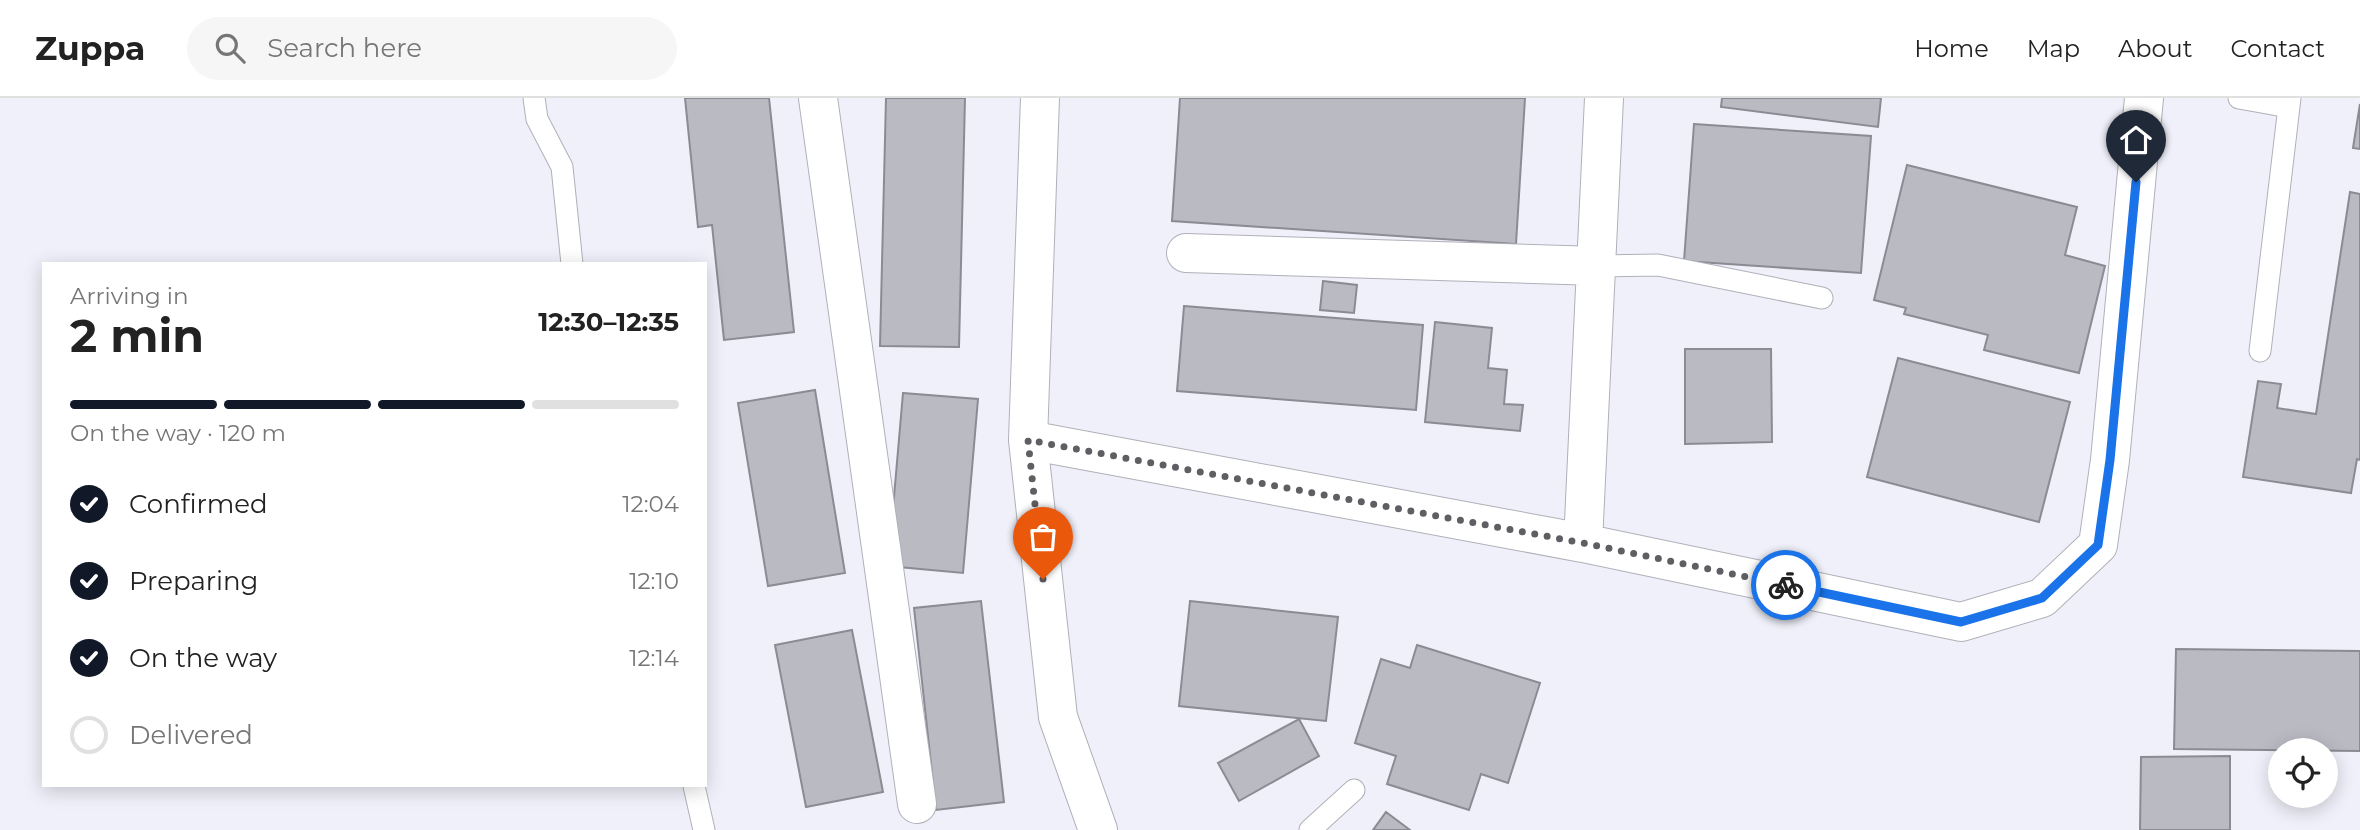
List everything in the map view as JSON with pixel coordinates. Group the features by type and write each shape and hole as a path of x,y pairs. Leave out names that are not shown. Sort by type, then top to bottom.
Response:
{"street":[{"path":"818,98 916,804"},
{"path":"1040,98 1028,440 1058,718 1098,830"},
{"path":"1583,543 1604,98"},
{"path":"1028,440 1583,543 1961,622 2042,598 2098,545 2110,460 2144,98"},
{"path":"1186,253 1598,266"}],"lane":[{"path":"534,98 537,119 562,167 572,262"},
{"path":"2239,98 2289,102 2260,351"},
{"path":"1598,266 1658,265 1822,298"},
{"path":"694,787 704,830"},
{"path":"1310,830 1354,790"}],"building":[{"path":"685,98 769,98 794,332 724,340 712,225 698,227"},
{"path":"886,98 965,98 959,347 880,346"},
{"path":"1180,98 1525,98 1516,244 1172,221"},
{"path":"1722,98 1881,98 1878,127 1721,107"},
{"path":"2360,104 2360,149 2353,148"},
{"path":"1694,124 1871,136 1861,273 1684,261"},
{"path":"1907,165 2077,207 2065,255 2105,266 2079,373 1984,350 1988,335 1904,314 1906,308 1874,300"},
{"path":"2350,192 2360,194 2360,460 2357,459 2351,493 2243,477 2258,381 2281,384 2277,408 2316,414"},
{"path":"1323,281 1357,285 1354,313 1320,310"},
{"path":"1184,306 1423,325 1416,410 1177,391"},
{"path":"1435,322 1492,328 1488,368 1507,370 1504,404 1523,405 1520,431 1425,422"},
{"path":"1685,349 1771,349 1772,442 1685,444"},
{"path":"1898,358 2070,402 2039,522 1867,477"},
{"path":"815,390 845,573 768,586 738,403"},
{"path":"903,393 978,399 963,573 888,566"},
{"path":"981,601 1004,802 936,810 914,608"},
{"path":"1190,601 1338,617 1326,721 1179,706"},
{"path":"852,630 883,792 806,807 775,645"},
{"path":"1417,645 1540,683 1508,783 1481,774 1469,810 1387,784 1396,756 1355,743 1381,659 1410,668"},
{"path":"2176,649 2360,651 2360,751 2338,751 2338,738 2268,738 2268,750 2174,749"},
{"path":"1299,719 1319,756 1239,801 1218,763"},
{"path":"2230,756 2230,830 2140,830 2141,757"},
{"path":"1386,812 1410,830 1373,830"}],"way so far":[{"path":"1043,579 1028,440 1583,543 1786,585"}],"route":[{"path":"1786,585 1961,622 2042,598 2098,545 2110,460 2136,182"}]}
